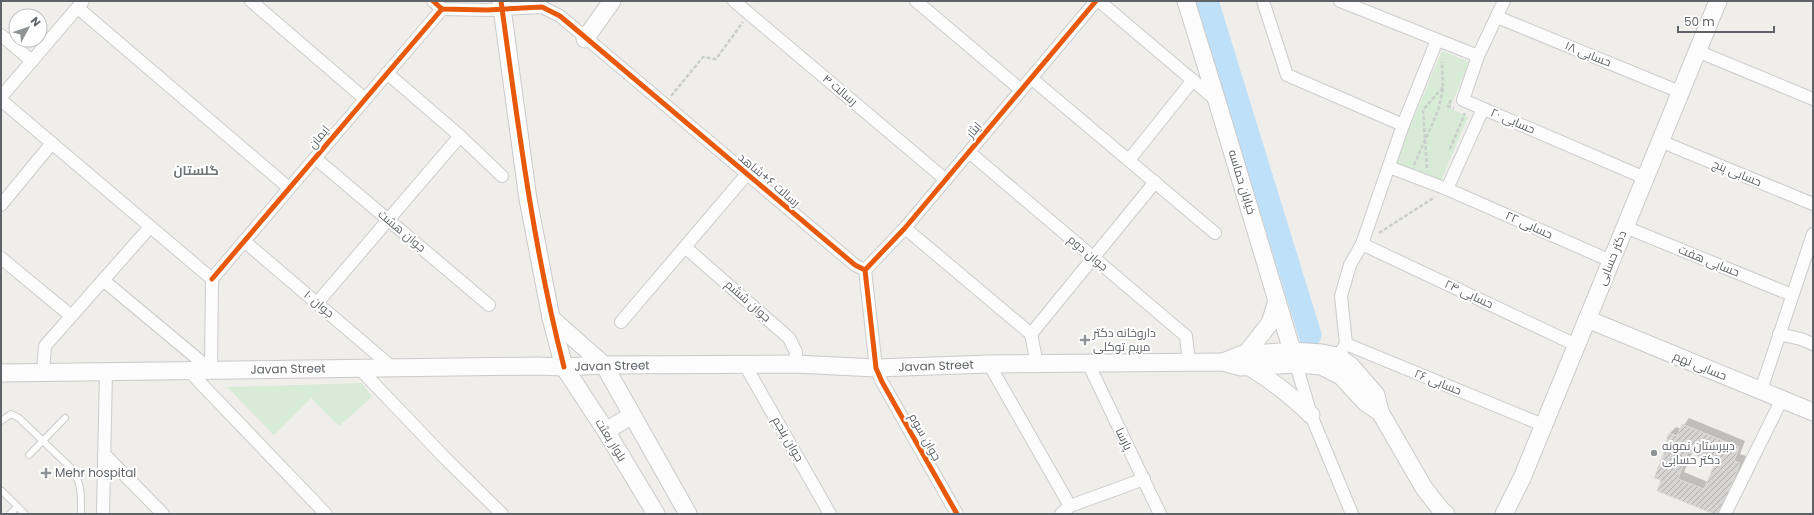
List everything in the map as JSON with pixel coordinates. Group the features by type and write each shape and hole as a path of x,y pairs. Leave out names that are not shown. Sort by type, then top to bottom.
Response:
{"main road":[{"path":"585,39 612,1"},
{"name":"خیابان حماسه","path":"1186,1 1294,358"},
{"name":"دکتر حسابی","path":"1504,514 1522,478 1611,262 1697,52 1714,2"},
{"name":"بلوار بعثت","path":"502,5 528,199 551,318 564,367 606,431 656,514"},
{"path":"1277,301 1270,323 1247,361 1282,388 1311,415"},
{"path":"551,318 604,365 688,514"},
{"name":"حسابی نهم","path":"1587,320 1813,412"},
{"path":"1294,358 1342,350 1351,366 1376,395 1380,412 1424,488 1446,514"},
{"path":"1294,358 1321,366 1341,376 1366,403 1380,412"},
{"name":"Javan Street","path":"1,373 537,366 564,367 604,365 795,364 876,368 989,364 1189,363 1294,358"},
{"path":"606,431 627,418 634,418"}],"street":[{"path":"251,1 365,99"},
{"name":"رسالت ۴","path":"734,1 946,180"},
{"path":"916,1 1021,90"},
{"name":"ایثار","path":"864,270 905,228 1096,1"},
{"path":"1099,1 1217,101"},
{"path":"1263,1 1287,74 1403,126"},
{"path":"1340,1 1478,56"},
{"name":"حسابی ۲۰","path":"1504,1 1478,56 1463,100 1645,178"},
{"path":"211,370 212,279 1,99 80,4 289,188"},
{"name":"ایمان","path":"212,279 387,73 437,5"},
{"name":"رسالت ۶+شاهد","path":"437,5 502,5 542,7 560,16 585,39 855,265 864,270"},
{"name":"حسابی ۱۸","path":"1497,17 1680,92"},
{"path":"1,35 32,61"},
{"path":"1342,350 1341,296 1350,266 1362,244 1403,126 1439,41"},
{"path":"1697,52 1813,99"},
{"path":"387,73 460,136 502,176"},
{"path":"1031,78 1215,233"},
{"path":"1129,160 1192,80"},
{"path":"1447,189 1483,109"},
{"path":"317,303 460,136"},
{"name":"حسابی پنج","path":"1660,141 1813,204"},
{"path":"1,206 52,143"},
{"name":"جوان دوم","path":"969,152 1186,336 1189,363"},
{"name":"جوان هشت","path":"315,158 489,306"},
{"name":"حسابی ۲۲","path":"1389,167 1447,189 1611,262"},
{"path":"621,322 747,174"},
{"path":"1031,334 1092,257 1155,182"},
{"path":"43,372 44,346 70,315 150,227"},
{"name":"حسابی هفت","path":"1625,227 1792,295"},
{"path":"905,228 1031,334 1037,364"},
{"name":"جوان ۱۰","path":"244,241 393,368"},
{"path":"1761,390 1792,295 1812,242"},
{"name":"حسابی ۲۴","path":"1362,244 1576,345"},
{"name":"جوان ششم","path":"685,246 789,338 796,352 795,364"},
{"path":"1,258 70,315"},
{"path":"864,270 876,368"},
{"path":"103,280 211,370"},
{"path":"1779,334 1801,339 1813,344"},
{"name":"حسابی ۲۶","path":"1342,350 1543,425"},
{"path":"1294,358 1311,415 1352,514"},
{"name":"پارسا","path":"1088,363 1160,514"},
{"path":"989,364 1066,510 1144,479"},
{"name":"جوان پنجم","path":"745,365 830,514"},
{"path":"359,368 446,459 502,514"},
{"name":"جوان سوم","path":"876,368 882,382 957,514"},
{"path":"189,371 326,514"},
{"path":"102,514 106,372"},
{"path":"1724,514 1782,399"},
{"path":"104,454 163,514"}],"lane":[{"path":"1,421 11,414 20,418 72,469 82,490 81,514"},
{"path":"29,455 65,418"},
{"path":"2,491 25,514"},
{"path":"10,514 17,507"}],"path":[{"path":"664,104 704,57 716,59 749,14"},
{"path":"1407,165 1413,168 1438,111 1443,86 1439,41"},
{"path":"1428,175 1424,143 1423,110 1443,86"},
{"path":"1450,150 1466,113 1448,106 1451,99"},
{"path":"1362,244 1447,189"}],"green space":[{"path":"1442,51 1469,62 1450,108 1468,117 1440,183 1394,164"},
{"path":"362,383 372,397 339,426 311,398 274,435 227,387"}],"building":[{"path":"1682,424 1739,447 1734,461 1740,463 1720,514 1714,514 1657,491 1661,480 1654,478 1668,442 1666,441 1669,433 1677,436","holes":["1688,452 1715,463 1704,489 1678,479"]}],"waterway":[{"path":"1207,1 1310,335"}],"cycle path":[{"path":"433,1 442,9 487,10 542,7 560,16 855,265 865,270 876,368 882,382 957,514"},
{"path":"501,1 527,185 543,276 564,367"},
{"path":"865,270 905,228 1096,1"},
{"path":"212,279 442,9"}],"place":[{"name":"داروخانه دکتر مریم توکلی","path":"1085,340"},
{"name":"دبیرستان نمونه دکتر حسابی","path":"1654,453"},
{"name":"Mehr hospital","path":"46,473"}],"district":[{"name":"گلستان","path":"196,170"}]}
